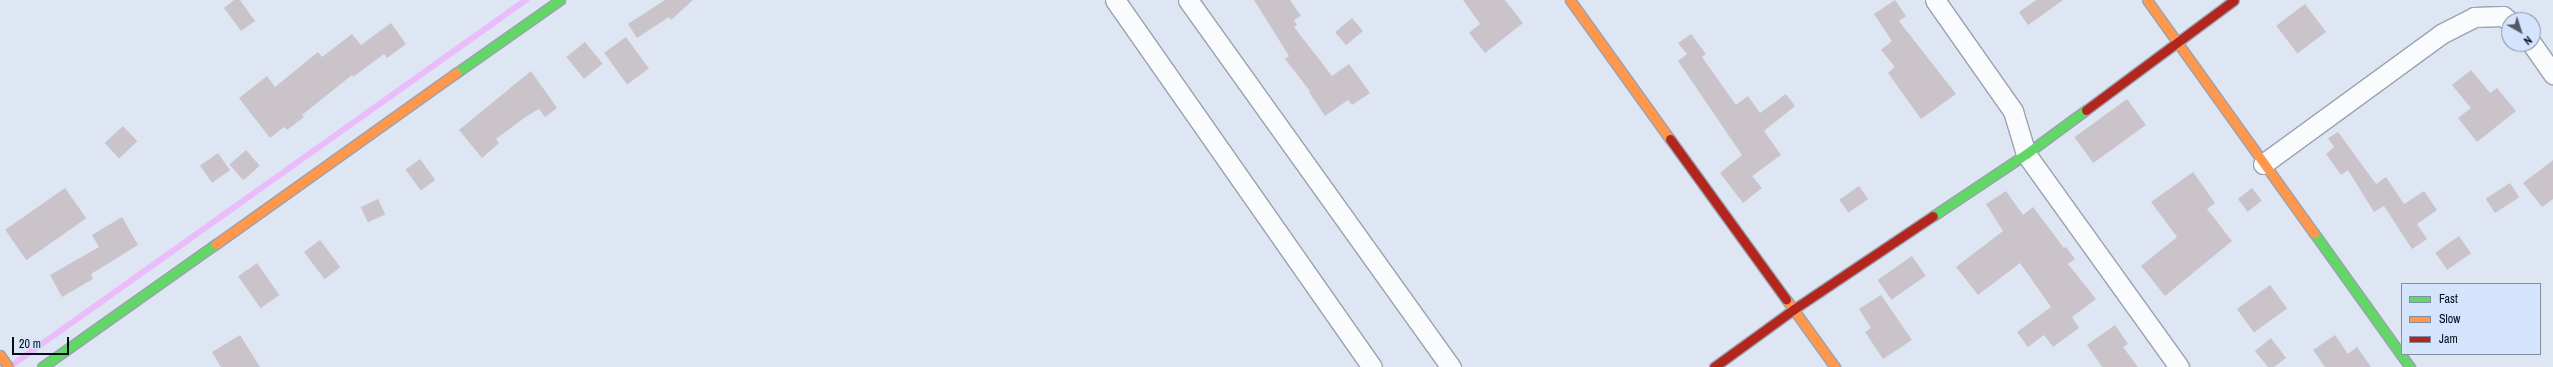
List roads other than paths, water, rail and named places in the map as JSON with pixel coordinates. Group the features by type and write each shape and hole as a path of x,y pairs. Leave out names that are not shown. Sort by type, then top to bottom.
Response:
{"street":[{"path":"42,367 560,0"},
{"path":"1114,0 1372,367"},
{"path":"1188,0 1451,367"},
{"path":"1570,0 1835,367"},
{"path":"1935,0 2012,111 2026,154 2179,367"},
{"path":"2147,0 2263,164 2401,355"},
{"path":"1714,367 1794,309 2026,154 2234,0"},
{"path":"2263,164 2441,34 2474,17 2501,16"},
{"path":"2538,52 2553,74"},
{"path":"0,355 8,367"},
{"path":"2401,355 2410,367"}],"waterway":[{"path":"11,366 526,0"}]}
